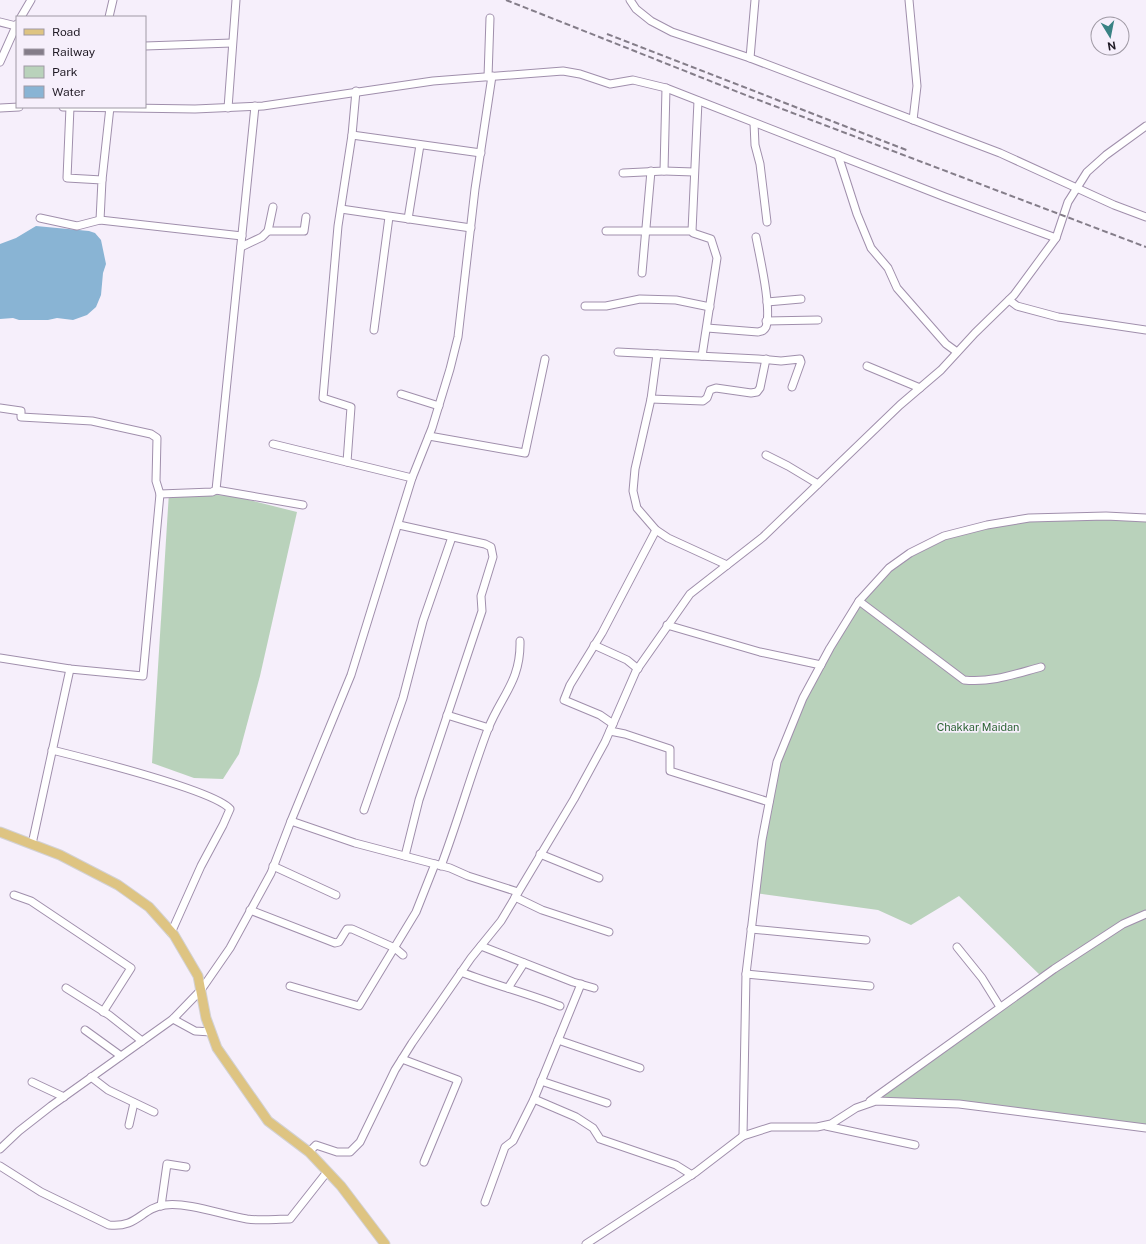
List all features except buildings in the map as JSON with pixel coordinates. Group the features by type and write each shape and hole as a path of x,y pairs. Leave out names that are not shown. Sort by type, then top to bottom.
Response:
{"main road":[{"path":"0,832 60,855 118,885 149,907 171,933 198,976 211,1032 217,1048 268,1121 309,1152 341,1186 385,1244"}],"street":[{"path":"22,16 30,0"},
{"path":"109,16 113,0"},
{"path":"228,108 236,0"},
{"path":"630,0 636,9 651,21 672,32 750,58 1000,153 1114,205 1146,216"},
{"path":"750,58 755,0"},
{"path":"909,0 917,86 913,120"},
{"path":"0,1149 19,1131 64,1097 173,1019 201,990 222,960 274,866 351,675 399,525 412,478 439,406 458,336 490,77 490,18"},
{"path":"0,22 16,25"},
{"path":"0,62 16,27"},
{"path":"146,46 232,43"},
{"path":"100,220 102,180 110,108 228,108 255,106 433,81 563,71 580,74 610,84 633,80 666,88 945,197 1056,238"},
{"path":"664,171 666,88"},
{"path":"347,462 351,407 323,398 341,209 352,135 356,91"},
{"path":"692,230 698,101"},
{"path":"216,490 255,106"},
{"path":"0,108 16,107"},
{"path":"70,108 67,178 102,180"},
{"path":"754,123 755,145 760,164 767,222"},
{"path":"309,1152 316,1145 337,1152 350,1152 360,1142 402,1059 461,972 501,921 574,799 610,731 638,668 690,594 763,538 818,484 941,370 1009,300 1056,238 1068,202 1087,172 1106,154 1146,126"},
{"path":"352,135 481,153"},
{"path":"408,219 420,145"},
{"path":"838,155 857,214 871,248 888,268 897,288 946,344 957,352"},
{"path":"623,173 651,171 694,172"},
{"path":"642,273 651,171"},
{"path":"241,247 262,237 268,231 272,207"},
{"path":"341,209 471,228"},
{"path":"268,231 304,231 306,217"},
{"path":"374,330 389,217"},
{"path":"40,218 77,226 100,220 242,236"},
{"path":"606,231 646,229 692,230 693,233 711,239 716,250 717,258 702,356"},
{"path":"707,328 758,332 763,331 766,328 767,302 756,238"},
{"path":"585,306 606,306 640,299 676,300 710,307"},
{"path":"767,302 801,299"},
{"path":"1009,300 1017,306 1058,317 1146,330"},
{"path":"766,321 818,320"},
{"path":"618,352 782,361 800,359 801,362 792,386"},
{"path":"657,354 651,399 636,459 633,491 637,508 656,530 676,543 727,565"},
{"path":"651,399 703,401 707,398 712,388 751,393 757,392 760,388 766,359"},
{"path":"429,436 525,453 545,360"},
{"path":"867,366 920,388"},
{"path":"400,394 439,406"},
{"path":"0,408 20,412 22,417 92,421 151,434 157,438 156,481 160,494 143,676 70,669 0,658"},
{"path":"273,444 412,478"},
{"path":"766,455 818,484"},
{"path":"160,494 212,492 216,490 303,505"},
{"path":"743,1136 746,974 762,840 777,762 803,698 859,601 889,568 910,553 944,536 987,525 1029,518 1106,516 1146,518"},
{"path":"399,525 485,544 491,547 493,557 481,596 482,611 419,800 405,856"},
{"path":"613,724 600,715 564,700 570,685 622,599 656,530"},
{"path":"364,810 403,698 423,621 452,537"},
{"path":"859,601 964,680 979,682 993,680 1040,667"},
{"path":"667,625 760,652 821,665"},
{"path":"290,986 359,1006 420,905 459,820 489,728 517,673 520,657 520,641"},
{"path":"594,645 627,660 638,668"},
{"path":"32,844 70,669"},
{"path":"447,715 489,728"},
{"path":"610,731 625,734 670,750 670,772 769,802"},
{"path":"52,750 181,787 226,805 230,809 224,825 201,866 171,933"},
{"path":"291,821 355,843 438,865 517,894 542,910 608,932"},
{"path":"540,854 598,878"},
{"path":"274,866 336,895"},
{"path":"14,895 30,902 131,968 103,1012"},
{"path":"250,910 335,943 339,942 347,930 352,929 395,948 402,955"},
{"path":"824,1126 838,1121 856,1108 867,1103 1000,1007 1123,924 1146,914"},
{"path":"751,929 866,940"},
{"path":"481,946 524,964 594,988"},
{"path":"957,947 982,978 1000,1007"},
{"path":"508,988 524,964"},
{"path":"461,972 560,1006"},
{"path":"746,974 870,986"},
{"path":"485,1202 506,1147 512,1141 534,1099 581,984"},
{"path":"66,988 103,1012 142,1041"},
{"path":"173,1019 195,1031 211,1032"},
{"path":"85,1030 121,1056"},
{"path":"558,1040 640,1068"},
{"path":"402,1059 458,1080 424,1162"},
{"path":"91,1077 108,1090 154,1112"},
{"path":"541,1081 607,1103"},
{"path":"32,1082 64,1097"},
{"path":"534,1099 576,1117 593,1128 600,1139 676,1165 692,1174"},
{"path":"867,1103 887,1100 943,1103 1146,1128"},
{"path":"129,1125 134,1103"},
{"path":"586,1244 692,1174 743,1136 771,1127 824,1126 914,1145"},
{"path":"161,1206 167,1164 186,1167"},
{"path":"0,1166 41,1192 109,1225 129,1224 161,1206 183,1206 248,1219 290,1219 327,1172"}],"green space":[{"path":"169,492 233,496 297,512 260,676 239,754 223,779 194,778 152,763"},
{"name":"Chakkar Maidan","path":"1029,518 1146,518 1146,1128 959,1104 876,1101 1042,977 959,896 911,925 878,910 755,893 777,762 803,698 859,601 889,568 944,536"}],"water":[{"path":"36,226 89,231 95,233 101,240 106,264 103,273 101,295 96,307 87,315 73,320 57,318 48,320 19,320 13,318 0,319 0,244 16,238"}],"railway":[{"path":"506,0 748,96 1146,247"},
{"path":"607,34 909,151"}]}
